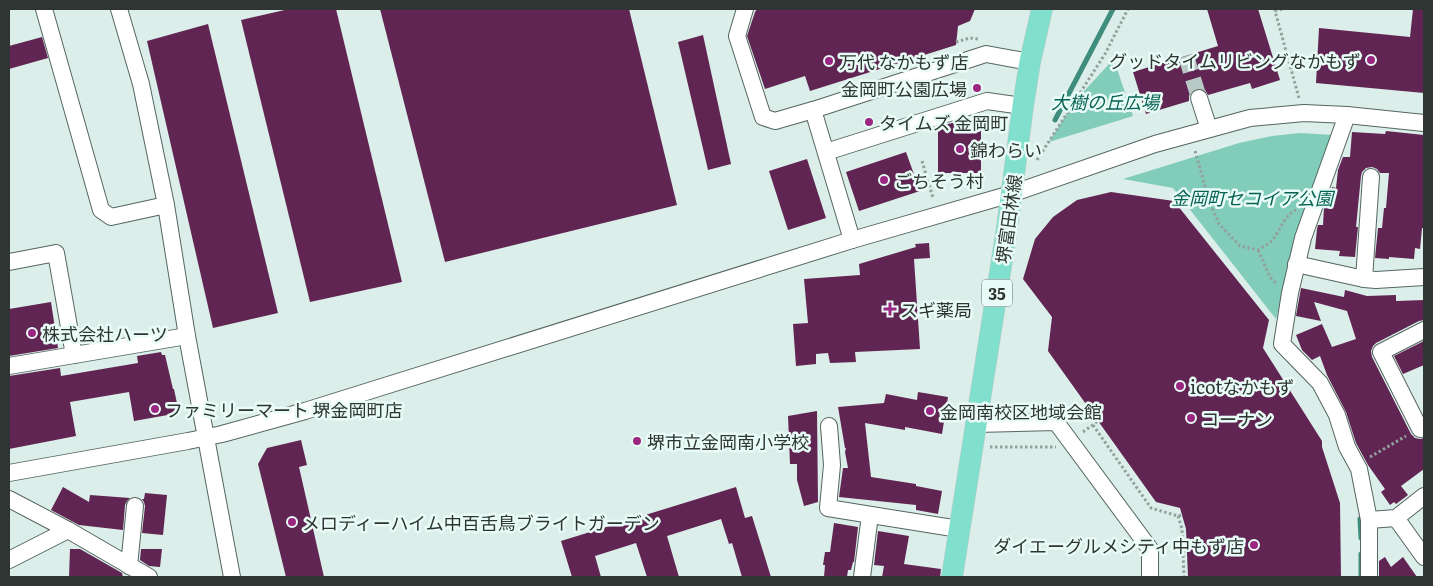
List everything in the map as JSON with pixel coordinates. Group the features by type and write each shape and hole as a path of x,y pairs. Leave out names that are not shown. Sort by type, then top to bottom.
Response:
{"main road":[{"name":"堺富田林線","path":"952,577 1007,228 1023,106 1030,62 1042,9"}],"street":[{"path":"44,9 101,210 111,217 166,205"},
{"path":"120,9 141,84 166,205 186,336 232,577"},
{"path":"745,9 737,36 763,117 775,121 986,54 1030,62"},
{"path":"1199,98 1209,129"},
{"path":"826,152 987,101 1023,106"},
{"path":"813,110 852,240"},
{"path":"9,473 205,438 305,411 852,240 1011,194 1155,144 1250,118 1304,113 1347,115 1424,123"},
{"path":"1347,115 1302,238 1290,293 1282,344 1320,383 1337,414 1347,447 1359,469 1369,520 1368,577"},
{"path":"1364,279 1371,177"},
{"path":"9,262 56,254 74,355"},
{"path":"1296,264 1364,279 1424,277"},
{"path":"1420,428 1381,352 1424,330"},
{"path":"9,366 186,336"},
{"path":"976,424 1056,422 1150,549 1150,577"},
{"path":"829,426 832,465 828,508 959,529"},
{"path":"1369,520 1396,518 1424,496"},
{"path":"9,499 68,530 146,576"},
{"path":"129,566 135,506"},
{"path":"862,577 870,515"},
{"path":"1396,518 1424,557"},
{"path":"9,560 68,530"}],"path":[{"path":"1037,160 1105,54 1128,9"},
{"path":"1282,9 1275,11 1304,113"},
{"path":"930,79 942,116"},
{"path":"1195,151 1210,203 1219,224 1240,246 1258,250 1273,240 1293,211 1308,206 1314,207"},
{"path":"922,162 933,198"},
{"path":"1258,250 1270,277 1283,291 1290,293"},
{"path":"987,447 1060,447 1098,421"},
{"path":"1093,425 1151,508 1180,515 1184,577"},
{"path":"1357,464 1420,428"}],"green space":[{"name":"大樹の丘広場","path":"1109,64 1116,66 1133,116 1049,142 1074,102"},
{"name":"金岡町セコイア公園","path":"1300,133 1334,135 1295,240 1276,319 1173,188 1123,179 1239,143 1272,136"}],"building":[{"path":"289,9 336,9 402,282 310,302 241,20"},
{"path":"380,9 629,9 677,205 445,262"},
{"name":"万代 なかもず店","path":"757,9 975,9 970,21 958,26 956,45 810,91 805,76 765,89 747,36"},
{"path":"1207,9 1258,9 1280,80 1252,89 1250,83 1208,95 1202,88 1196,88 1191,92 1189,101 1146,114 1133,72 1218,46"},
{"name":"グッドタイムリビングなかもず","path":"1413,9 1424,9 1424,93 1316,83 1319,28 1410,37"},
{"path":"208,24 278,313 213,328 147,41"},
{"path":"703,35 731,164 708,170 678,42"},
{"path":"42,37 48,58 9,69 9,46"},
{"path":"952,123 981,123 981,173 938,173 938,127"},
{"path":"1386,131 1424,135 1424,228 1422,228 1420,249 1415,248 1414,259 1375,258 1378,228 1382,228 1384,208 1386,208 1389,173 1380,173 1372,167 1366,168 1361,176 1355,257 1339,256 1340,251 1315,249 1318,225 1323,225 1324,208 1325,205 1329,206 1332,187 1336,188 1338,170 1343,157 1350,157 1352,132 1385,134"},
{"path":"906,152 920,191 859,211 846,172"},
{"path":"807,159 826,218 788,230 769,171"},
{"name":"icotなかもず","path":"1111,192 1174,201 1269,320 1263,348 1322,441 1322,447 1340,503 1341,577 1188,577 1186,529 1180,508 1156,502 1048,351 1052,317 1023,279 1035,239 1053,217 1077,200"},
{"path":"929,243 930,258 914,259 920,349 855,352 856,362 830,363 828,353 816,354 816,364 796,366 793,324 808,323 804,279 860,275 859,264 916,247 915,244"},
{"path":"1301,288 1344,297 1345,290 1367,296 1396,295 1396,301 1424,300 1424,320 1376,343 1371,351 1372,357 1411,434 1415,438 1424,438 1424,469 1401,486 1408,495 1396,504 1394,502 1390,505 1381,492 1385,489 1368,465 1356,443 1346,412 1327,375 1320,356 1312,360 1302,350 1296,335 1322,324 1332,347 1356,339 1347,311 1314,302 1321,321 1296,316"},
{"name":"株式会社ハーツ","path":"51,302 58,348 9,356 9,309"},
{"path":"1424,341 1424,365 1403,374 1394,356"},
{"path":"161,352 162,355 165,355 179,413 134,421 129,392 70,402 76,436 9,449 9,376 60,368 61,376 138,363 137,356"},
{"path":"918,392 948,397 942,434 905,427 905,430 865,423 871,477 916,484 916,486 942,491 938,514 916,510 916,505 839,497 843,468 848,468 838,407 884,403 886,394 917,400"},
{"path":"817,411 818,502 804,506 797,480 797,464 790,464 788,416"},
{"name":"メロディーハイム中百舌鳥ブライトガーデン","path":"301,440 307,465 299,467 324,577 286,577 258,464 267,448"},
{"path":"63,487 89,502 90,495 130,498 125,505 123,530 79,525 51,510"},
{"path":"736,487 745,518 752,516 771,577 742,577 732,543 729,544 721,519 667,536 679,577 647,577 636,543 595,556 601,577 572,577 561,541"},
{"path":"145,493 167,495 163,535 142,533 145,506 142,499 144,499"},
{"path":"834,523 858,527 854,562 851,570 848,570 847,577 824,577 825,552 830,552"},
{"path":"878,531 909,536 904,564 941,569 940,577 882,577 884,566 874,565"},
{"path":"70,549 80,549 122,573 123,577 69,577"},
{"path":"141,549 162,549 160,567 149,566 140,560"},
{"path":"1385,557 1391,567 1403,557 1417,577 1379,577 1379,561"}],"waterway":[{"path":"1055,120 1113,9"},
{"path":"1360,519 1361,538"},
{"path":"1361,554 1361,577"}],"tunnel":[{"path":"1186,56 1199,98"}],"place":[{"name":"グッドタイムリビングなかもず","path":"1371,60"},
{"name":"万代 なかもず店","path":"829,61"},
{"name":"金岡町公園広場","path":"977,88"},
{"name":"タイムズ 金岡町","path":"869,122"},
{"name":"錦わらい","path":"960,149"},
{"name":"ごちそう村","path":"884,180"},
{"name":"スギ薬局","path":"890,309"},
{"name":"株式会社ハーツ","path":"32,333"},
{"name":"icotなかもず","path":"1180,386"},
{"name":"ファミリーマート 堺金岡町店","path":"155,409"},
{"name":"金岡南校区地域会館","path":"930,411"},
{"name":"コーナン","path":"1191,418"},
{"name":"堺市立金岡南小学校","path":"637,441"},
{"name":"メロディーハイム中百舌鳥ブライトガーデン","path":"292,522"},
{"name":"ダイエーグルメシティ中もず店","path":"1254,545"}]}
